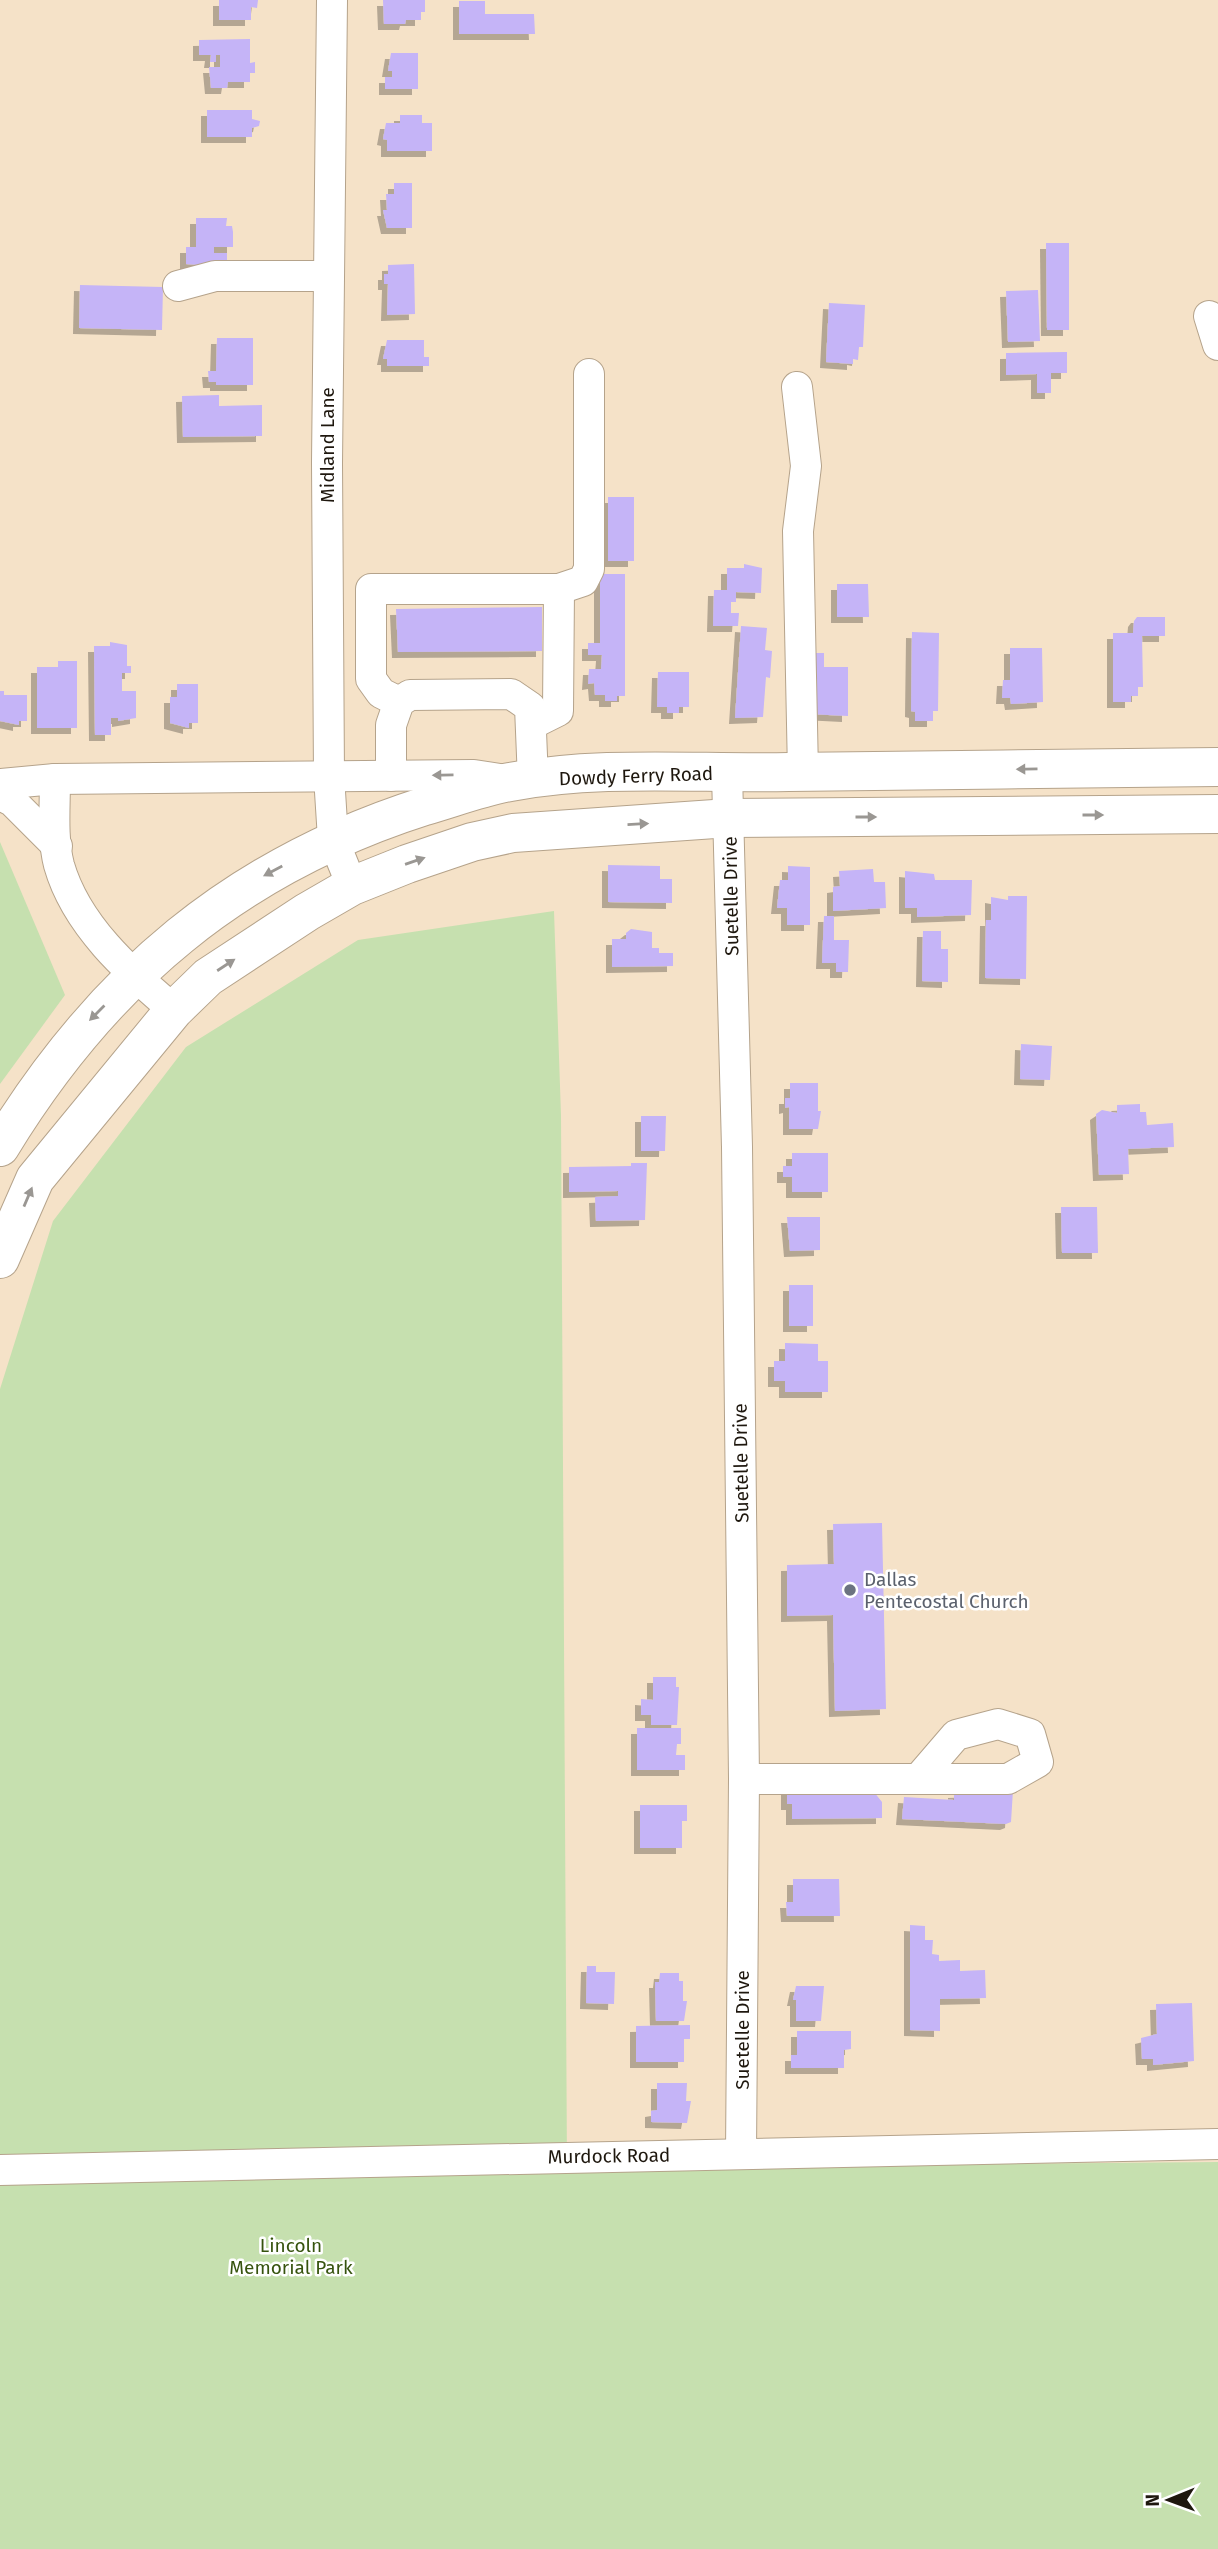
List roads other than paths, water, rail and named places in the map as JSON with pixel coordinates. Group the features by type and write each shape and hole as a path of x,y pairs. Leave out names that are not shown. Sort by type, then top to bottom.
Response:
{"main road":[{"name":"Dowdy Ferry Road","path":"521,781 618,772 727,774 1218,767"},
{"path":"0,1147 22,1111 89,1021 154,956 227,900 333,839 413,810 521,781"},
{"path":"0,1259 35,1179 174,1010 208,977 352,886 472,842 513,833 729,818 1218,814"}],"street":[{"name":"Midland Lane","path":"332,0 329,776 333,839 352,886"},
{"path":"178,286 215,276 329,276"},
{"path":"1209,316 1218,345"},
{"path":"398,702 381,693 371,679 371,589 559,589 583,581 589,569 589,374"},
{"path":"797,387 806,466 798,531 803,772"},
{"path":"532,724 558,711 559,589"},
{"path":"391,776 391,724 398,702 410,695 510,694 530,707 532,724 521,781"},
{"name":"Suetelle Drive","path":"727,774 737,1147 744,1779 741,2153"},
{"name":"Dowdy Ferry Road","path":"0,784 55,779 474,775 521,781"},
{"path":"55,779 59,864 71,895 93,931 134,976 174,1010"},
{"path":"0,795 12,801 57,846"},
{"path":"744,1779 919,1778"},
{"name":"Murdock Road","path":"0,2170 1218,2144"}],"place":[{"name":"Dallas Pentecostal Church","path":"850,1590"}],"park label":[{"name":"Lincoln Memorial Park","path":"291,2256"}]}
